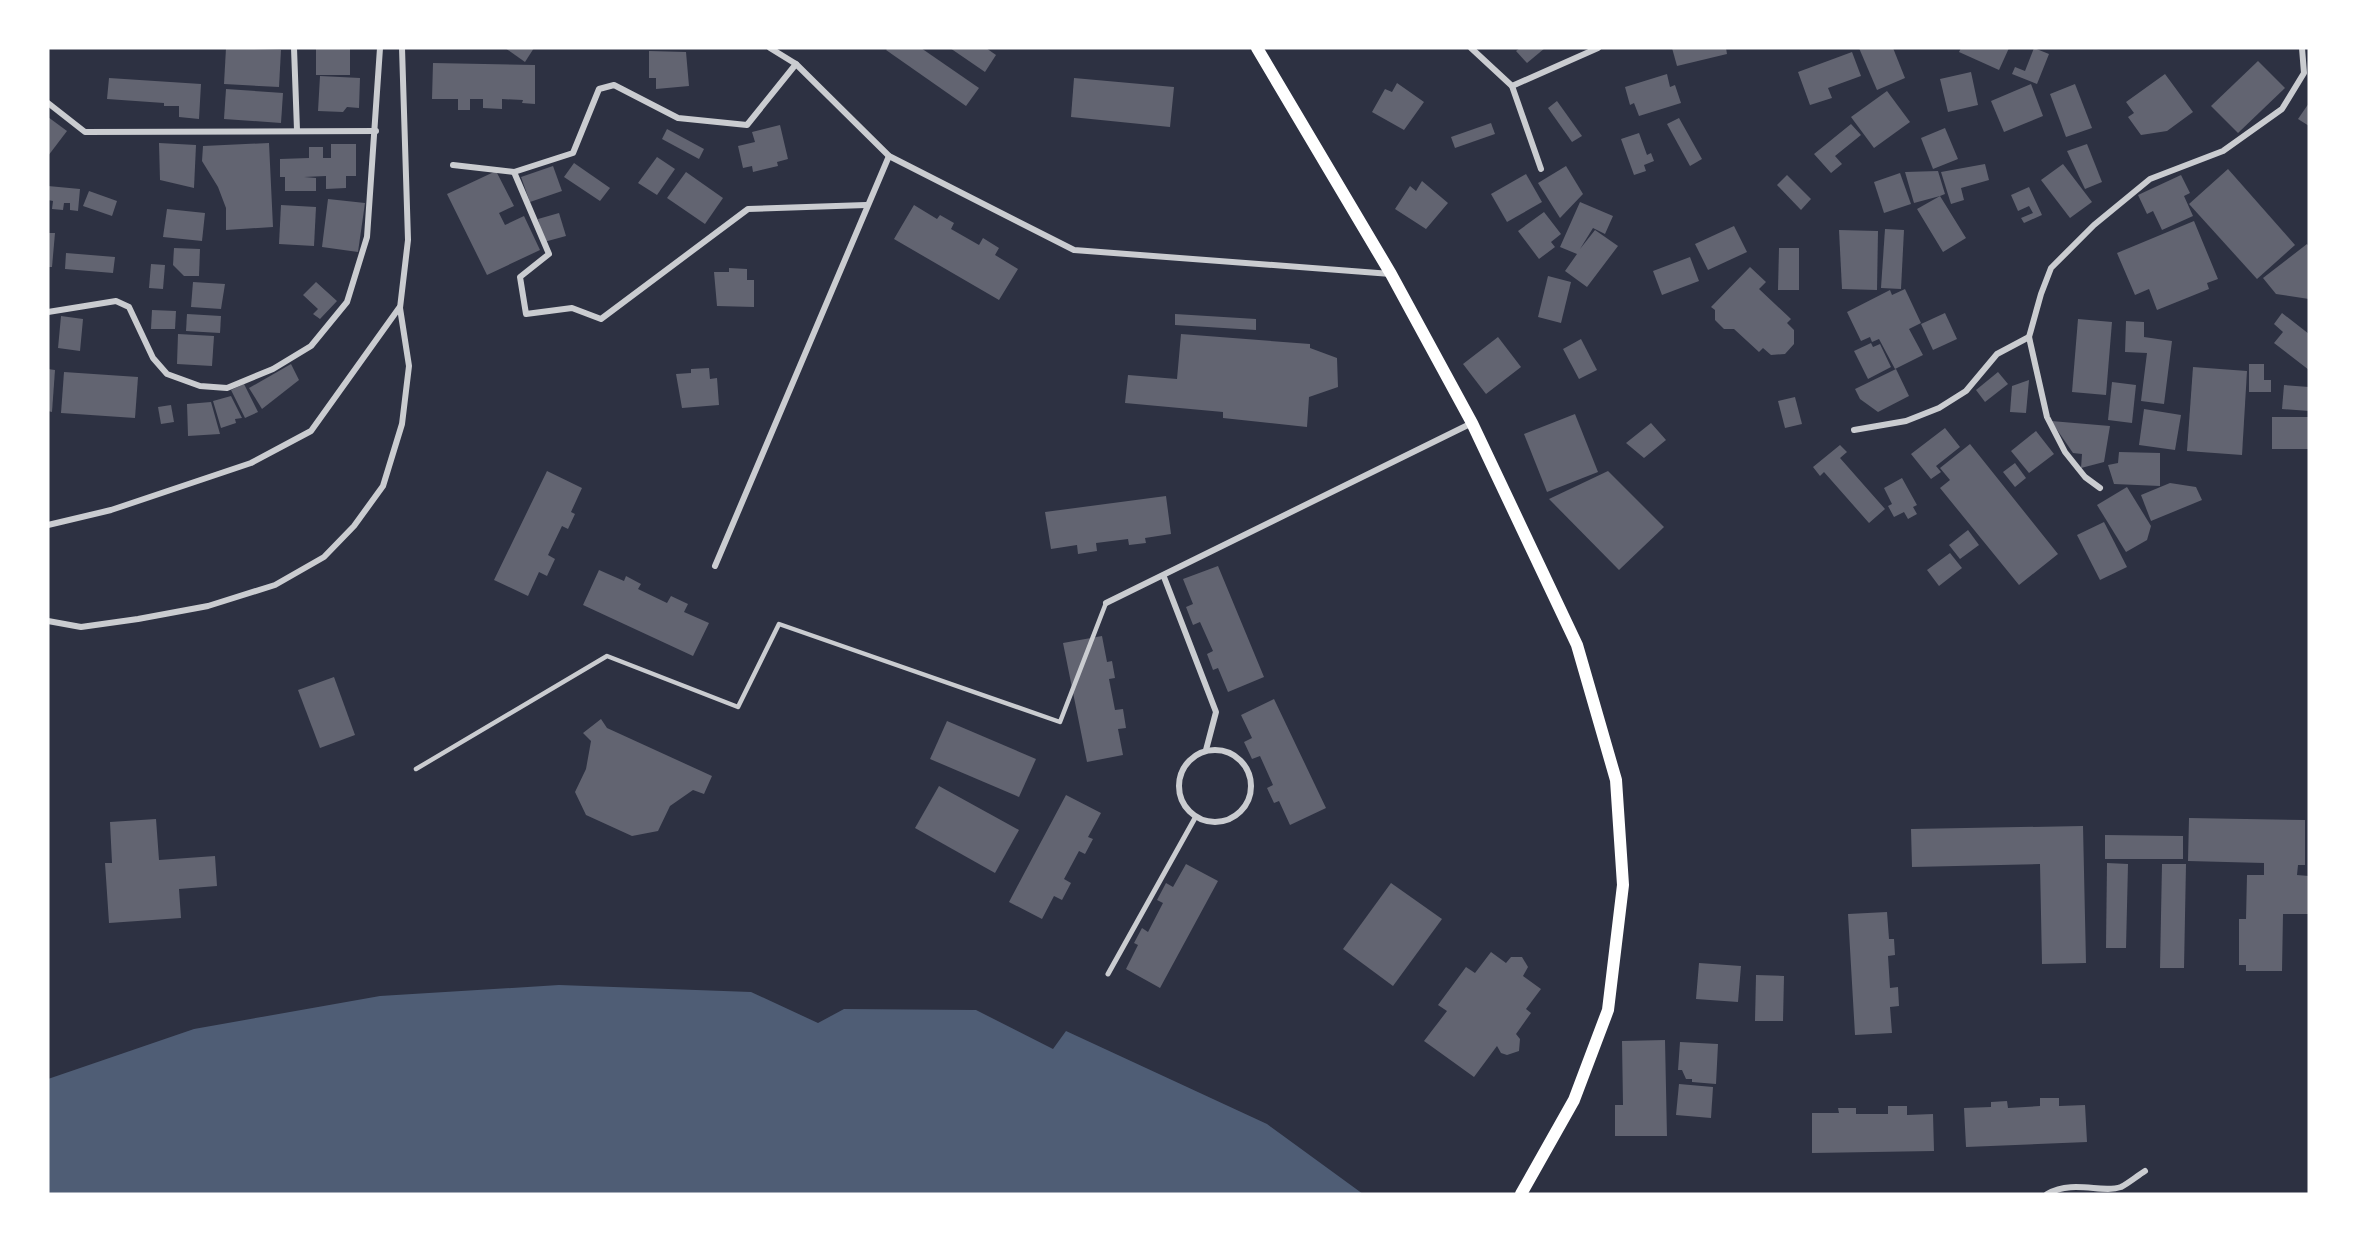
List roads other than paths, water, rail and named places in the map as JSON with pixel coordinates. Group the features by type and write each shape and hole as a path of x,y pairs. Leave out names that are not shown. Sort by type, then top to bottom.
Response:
{"main road":[{"path":"1257,48 1391,274 1472,423 1577,645 1616,780 1623,885 1608,1010 1574,1100 1521,1194"}],"street":[{"path":"294,48 297,130"},
{"path":"48,312 116,301 129,307 153,358 167,374 200,387 227,388 273,369 310,346 347,302 368,237 380,48"},
{"path":"48,621 81,627 208,606 275,585 324,557 354,526 383,486 402,424 409,366 400,308 408,240 402,48"},
{"path":"770,48 796,64 889,156 1074,250 1391,274"},
{"path":"1471,48 1512,86 1541,169"},
{"path":"1512,86 1598,48"},
{"path":"2100,488 2085,477 2065,452 2047,417 2029,337 2051,268 2094,225 2150,179 2223,151 2282,109 2304,73 2302,48"},
{"path":"453,165 514,172 573,153 598,89 614,85 678,118 747,125 796,64"},
{"path":"48,103 85,132 376,131"},
{"path":"716,566 866,205 889,156"},
{"path":"514,172 549,254 520,277 526,314 572,308 601,319 748,209 866,205"},
{"path":"48,525 111,510 252,463 311,431 400,308"},
{"path":"1854,430 1906,421 1939,408 1966,392 1997,354 2029,337"},
{"path":"1106,603 1164,577 1472,423"},
{"path":"1164,577 1216,712 1206,750 1183,767 1178,795 1195,818 1224,823 1247,806 1252,778 1235,754 1206,750"},
{"path":"1108,974 1195,818"},
{"path":"2047,1194 2079,1185 2119,1188 2145,1171"}],"lane":[{"path":"416,769 607,656 738,707 779,624 1060,722 1106,603"}],"water":[{"path":"559,985 751,992 818,1023 844,1009 976,1010 1053,1049 1066,1031 1267,1124 1363,1194 48,1194 48,1079 194,1029 380,996"}]}
